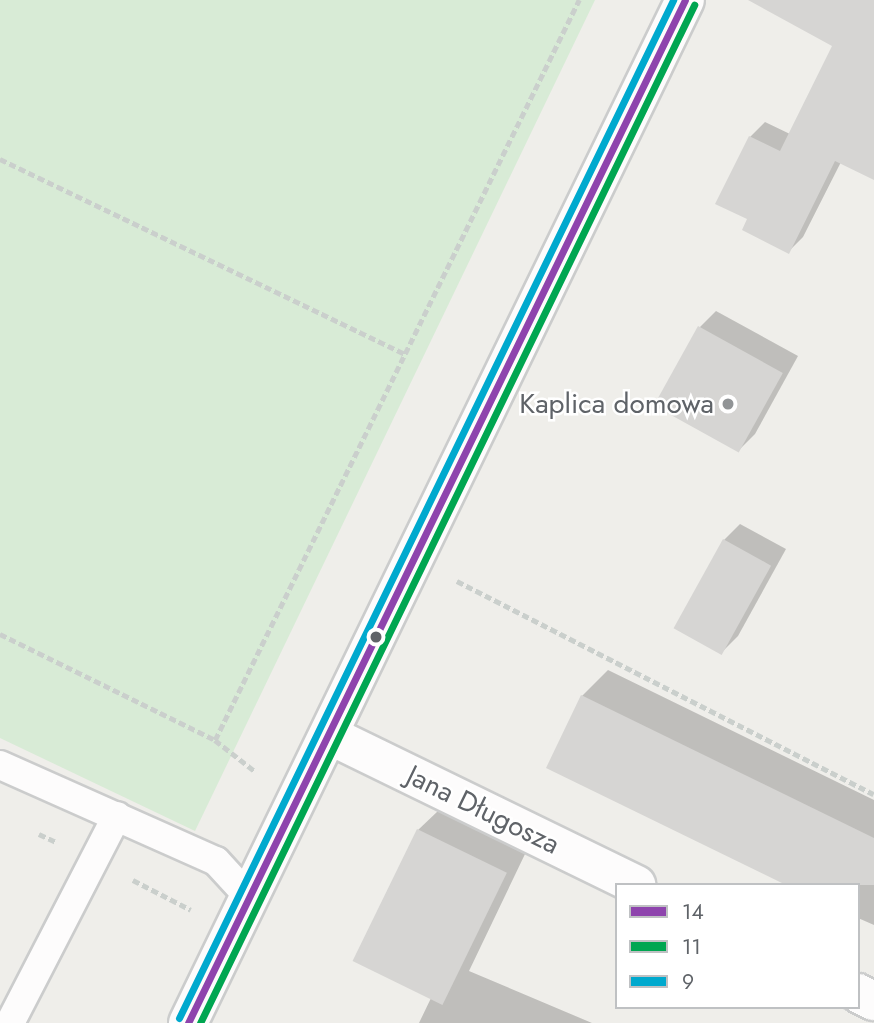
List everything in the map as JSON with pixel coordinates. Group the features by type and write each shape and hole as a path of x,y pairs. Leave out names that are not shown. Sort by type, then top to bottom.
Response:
{"street":[{"path":"188,1023 685,0"},
{"name":"Jana Długosza","path":"329,735 632,883"}],"lane":[{"path":"0,765 216,861 249,897"},
{"path":"10,1023 117,816"}],"path":[{"path":"0,634 215,740 579,0"},
{"path":"0,159 405,354"},
{"path":"414,560 874,794"}],"green space":[{"path":"0,0 595,0 195,831 0,738"}],"building":[{"path":"748,0 874,0 874,180 835,161 789,254 742,230 747,219 715,204 749,136 780,151 832,46"},
{"path":"698,326 783,373 739,453 654,406"},
{"path":"723,539 771,566 722,655 674,628"},
{"path":"581,695 874,838 874,885 782,883 546,768"},
{"path":"417,829 507,873 442,1005 353,961"}],"transit line":[{"name":"9","path":"179,1018 673,0"},
{"name":"14","path":"188,1023 685,0"},
{"name":"11","path":"200,1023 694,5"}],"place":[{"name":"Kaplica domowa","path":"728,404"}]}
